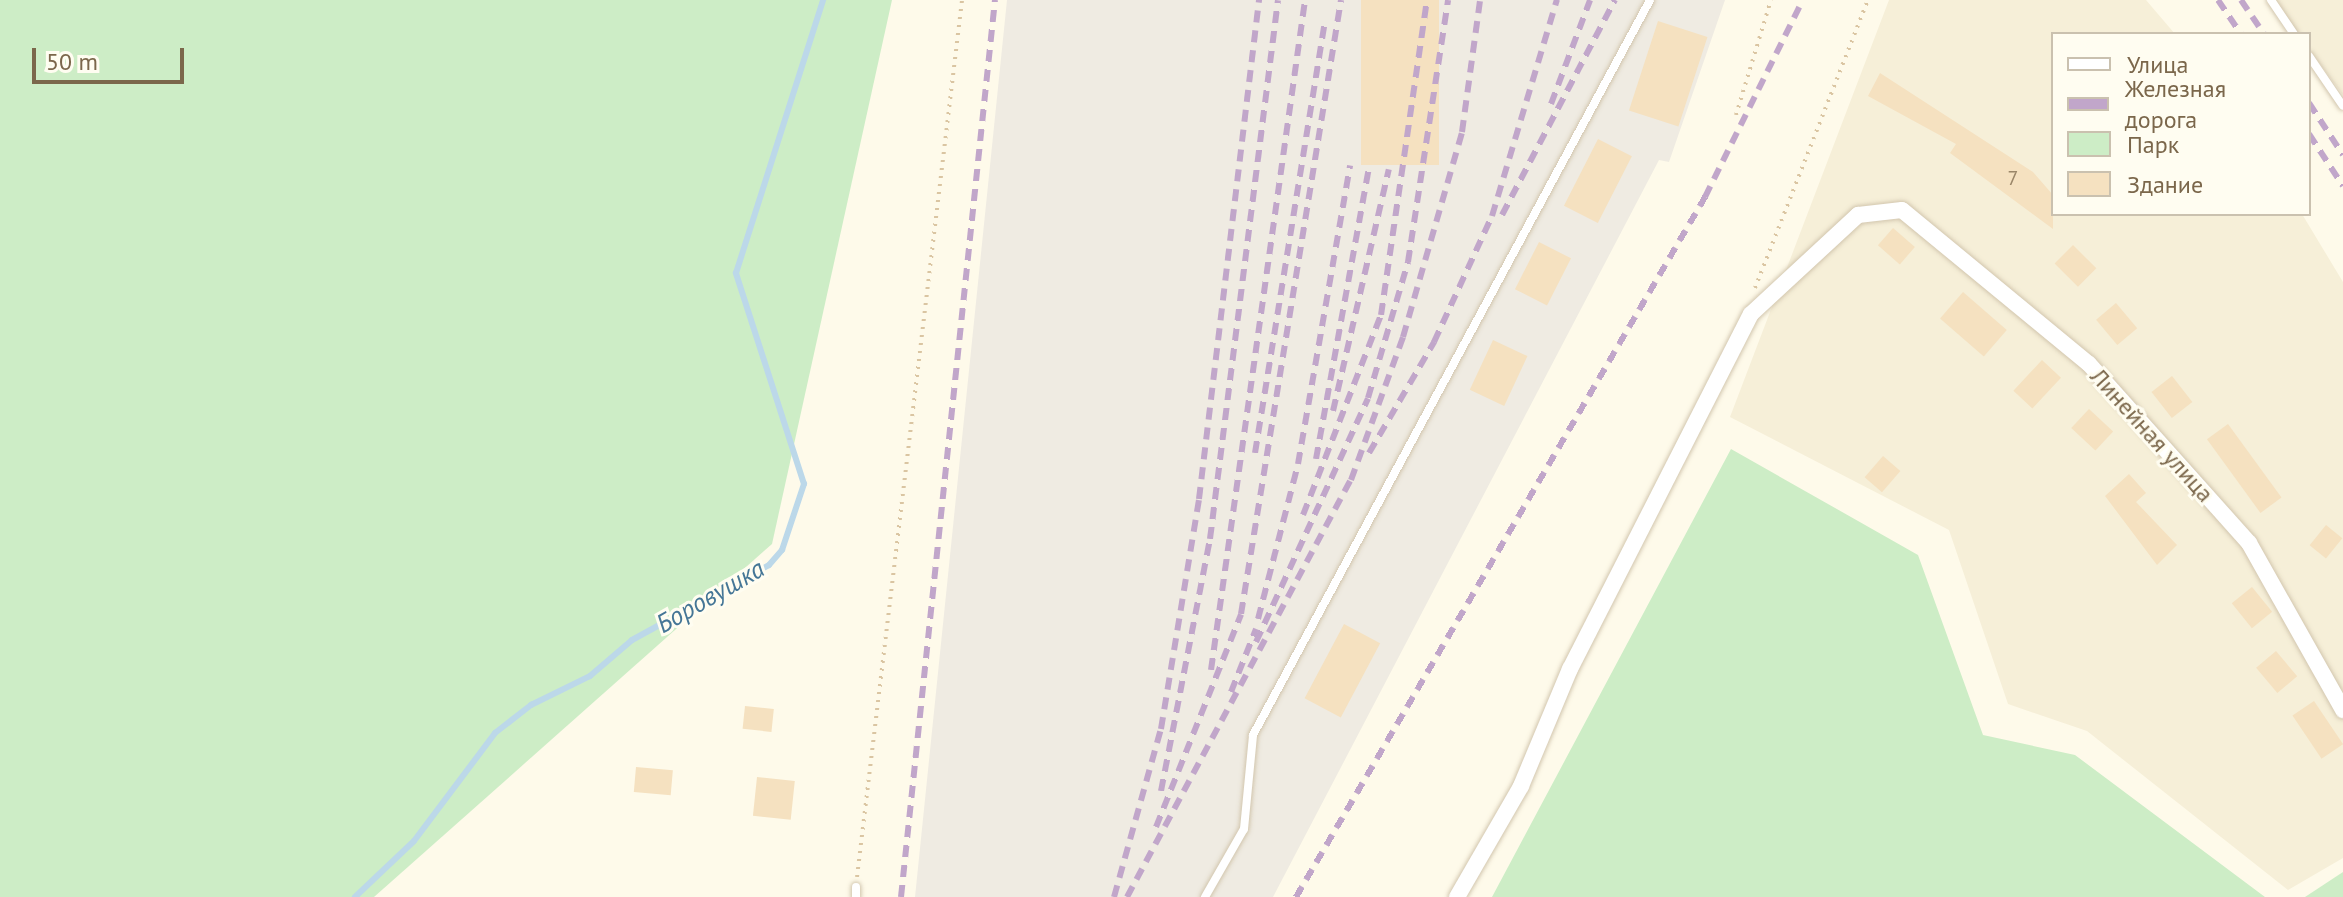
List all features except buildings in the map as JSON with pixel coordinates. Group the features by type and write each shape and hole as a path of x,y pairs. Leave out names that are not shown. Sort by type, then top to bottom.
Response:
{"street":[{"name":"Линейная улица","path":"1751,314 1858,215 1902,210 2089,364 2249,543 2343,710"},
{"path":"1457,897 1521,786 1570,669 1751,314"}],"lane":[{"path":"1205,897 1244,829 1253,735 1650,0"},
{"path":"2271,0 2293,32"},
{"path":"2311,59 2343,106"}],"path":[{"path":"856,892 962,0"},
{"path":"1736,115 1771,0"},
{"path":"1751,314 1757,274 1868,0"}],"shaded area":[{"path":"1007,0 1725,0 1669,162 1659,160 1273,897 915,897"},
{"path":"1889,0 2146,0 2173,32 2051,32 2051,216 2303,216 2343,282 2343,858 2288,890 2087,731 2008,704 1949,530 1730,417"},
{"path":"2273,0 2343,0 2343,95 2311,52 2311,32 2297,32"}],"green space":[{"path":"0,0 892,0 772,544 374,897 0,897"},
{"path":"1731,449 1918,555 1983,735 2075,755 2265,897 1492,897"},
{"path":"2343,872 2343,897 2305,897"}],"waterway":[{"name":"Боровушка","path":"355,897 414,841 495,733 531,705 590,676 632,640 769,565 782,550 804,484 736,273 823,0"}],"railway":[{"path":"901,897 995,0"},
{"path":"1114,897 1161,729 1199,499 1259,0"},
{"path":"1161,791 1210,539 1278,0"},
{"path":"1211,670 1305,0"},
{"path":"1156,827 1241,614 1341,0"},
{"path":"1303,515 1381,315 1427,0"},
{"path":"1256,642 1368,398 1408,262 1448,0"},
{"path":"1127,897 1351,480 1403,337 1462,132 1480,0"},
{"path":"1369,453 1434,342 1492,216 1557,0"},
{"path":"1551,104 1590,0"},
{"path":"1502,215 1615,0"},
{"path":"1296,897 1705,197 1803,0"},
{"path":"2218,0 2240,32"},
{"path":"2241,0 2263,32"},
{"path":"1255,453 1325,22"},
{"path":"2311,106 2343,155"},
{"path":"2311,137 2343,186"},
{"path":"1258,619 1298,464 1350,165"},
{"path":"1316,459 1369,167"},
{"path":"1333,411 1389,169"},
{"path":"1231,692 1256,629"}]}
